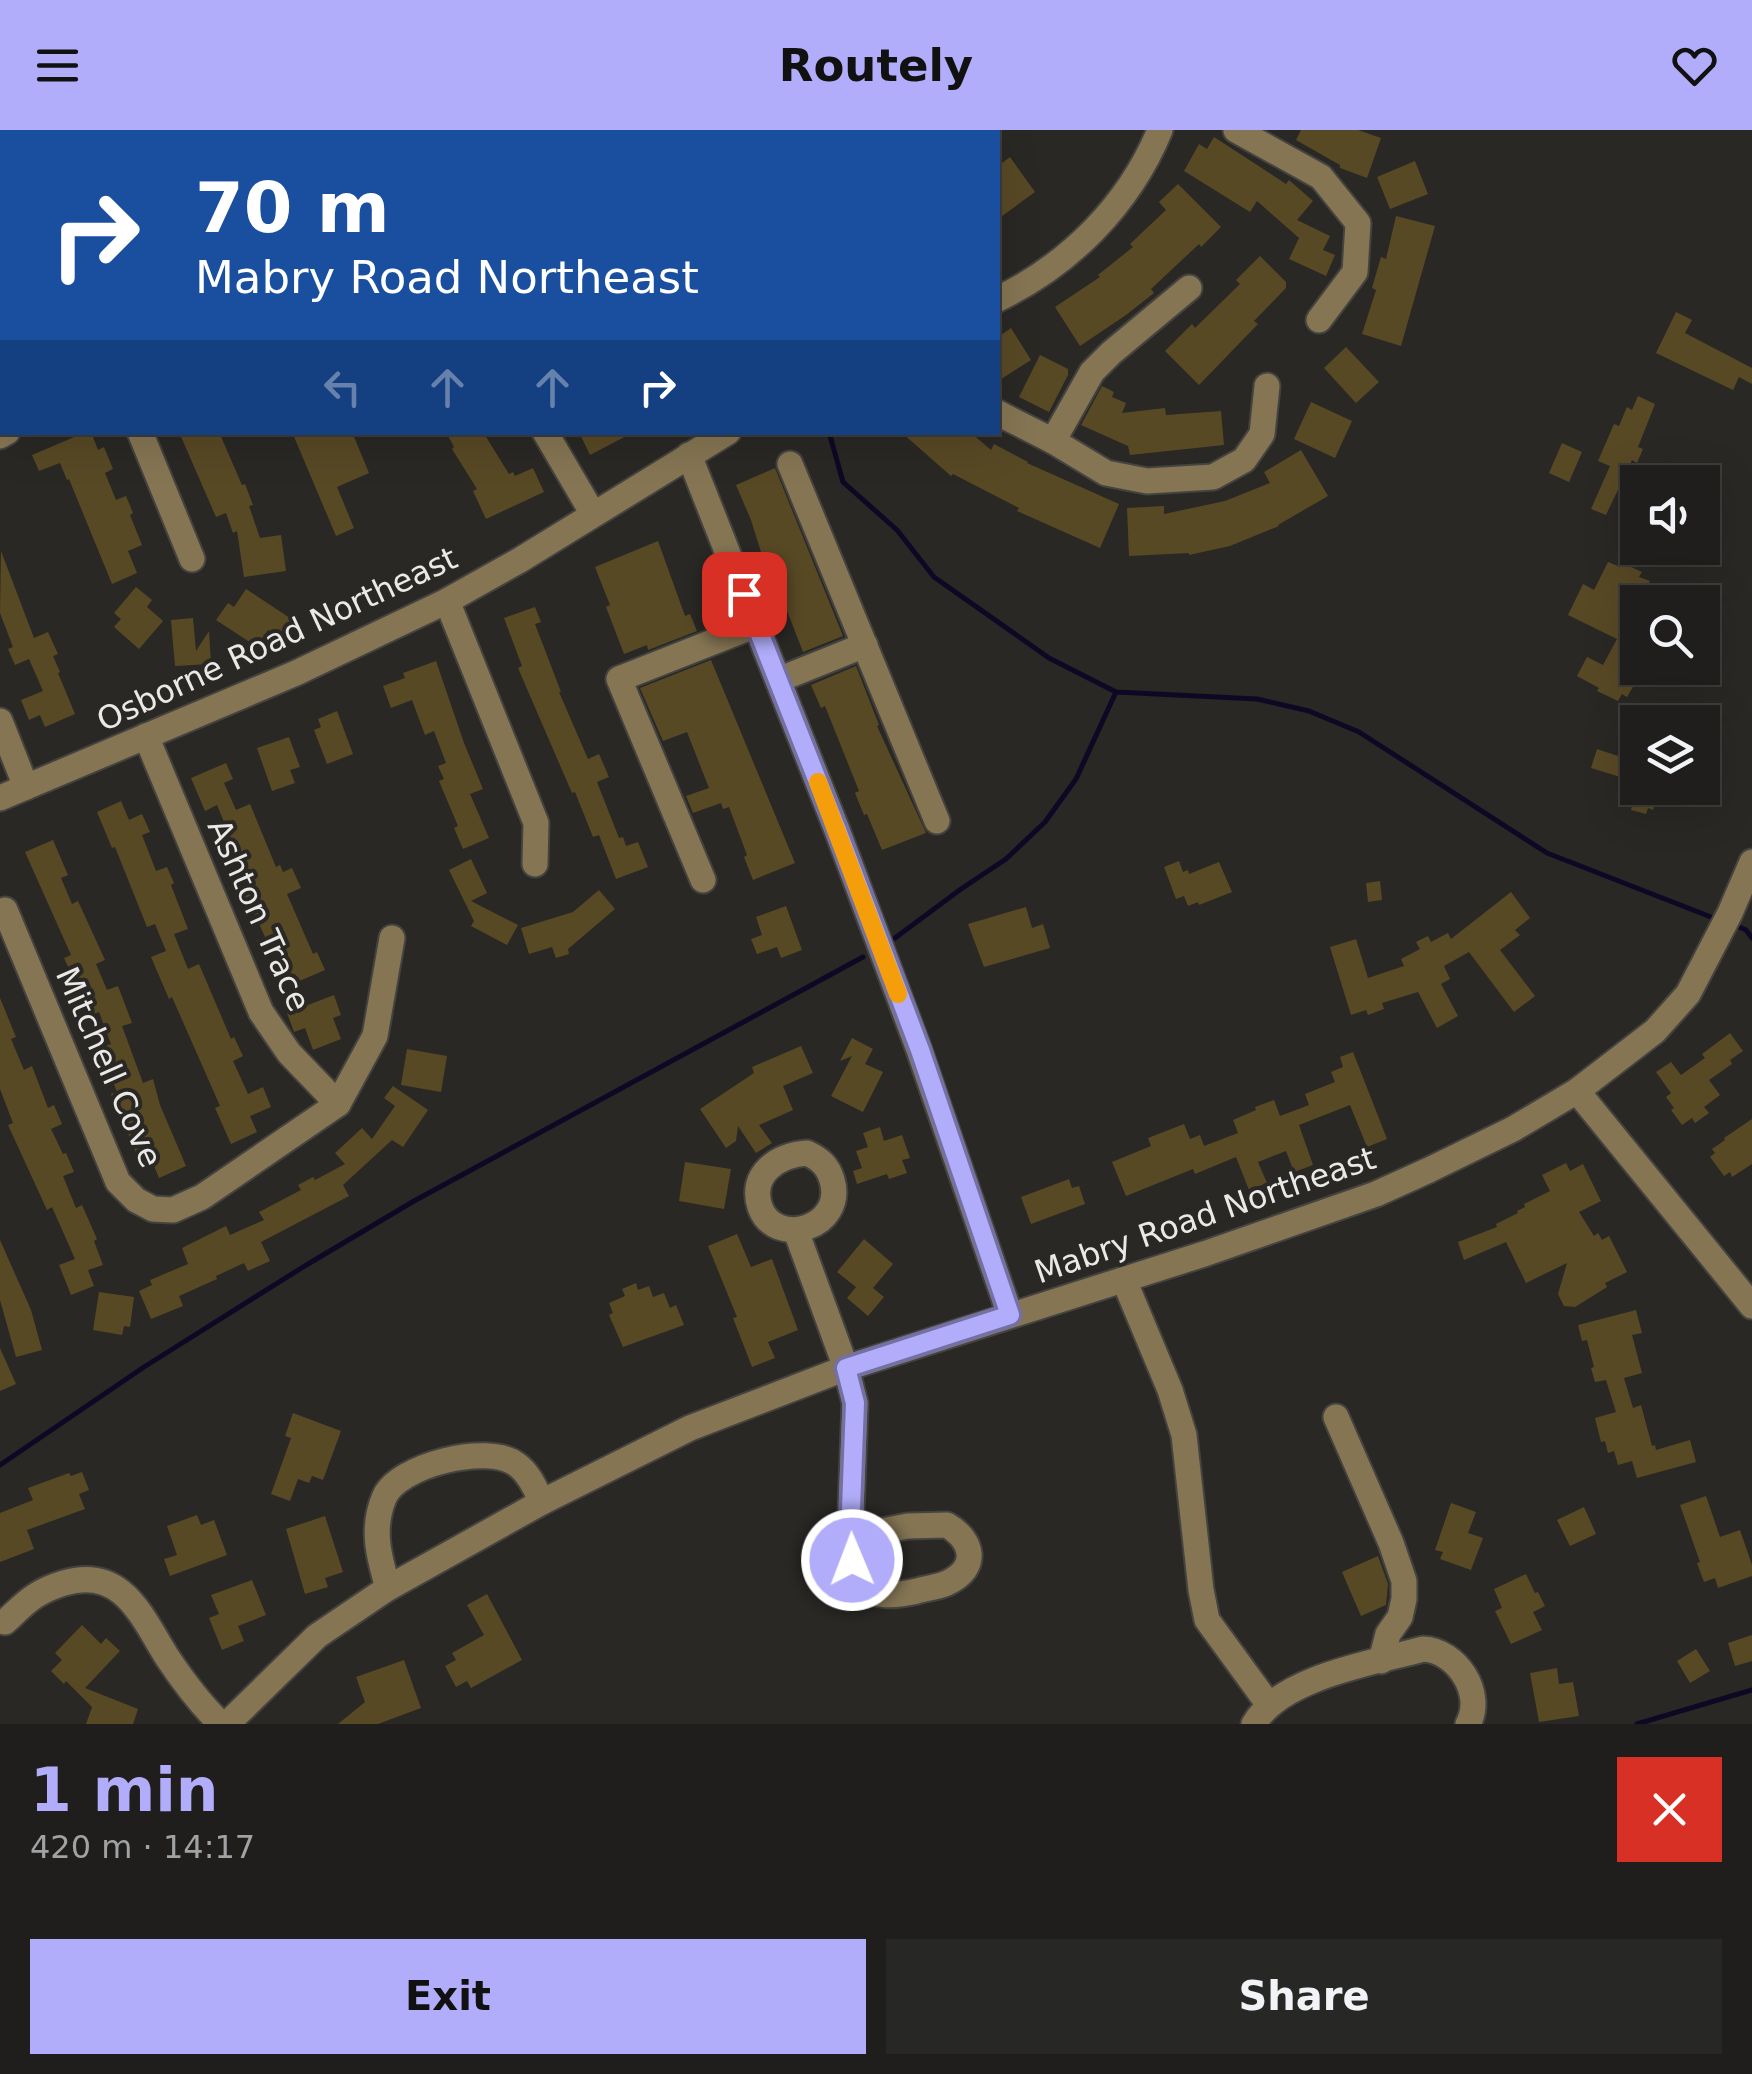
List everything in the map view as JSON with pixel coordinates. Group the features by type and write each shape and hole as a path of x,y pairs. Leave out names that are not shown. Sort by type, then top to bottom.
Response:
{"street":[{"path":"1000,298 1059,263 1102,222 1132,182 1160,130"},
{"path":"1236,130 1321,177 1358,223 1355,272 1319,320"},
{"path":"1053,441 1092,372 1189,288"},
{"path":"1000,414 1106,472 1147,481 1212,477 1244,460 1262,434 1268,386"},
{"path":"141,435 192,559"},
{"path":"547,435 593,514"},
{"name":"Osborne Road Northeast","path":"0,798 296,673 447,601 723,435"},
{"path":"689,455 920,1050 1010,1315"},
{"path":"790,464 937,821"},
{"path":"447,601 536,824 535,864"},
{"path":"703,880 619,678 756,625"},
{"path":"778,680 865,646"},
{"path":"0,721 26,787"},
{"name":"Ashton Trace","path":"146,736 261,1012 290,1052 338,1104"},
{"name":"Mabry Road Northeast","path":"224,1724 317,1636 388,1588 542,1502 690,1428 846,1368 1124,1280 1376,1194 1513,1128 1578,1091 1655,1031 1688,994 1752,862"},
{"name":"Mitchell Cove","path":"5,910 118,1182 136,1200 153,1209 174,1210 202,1197 338,1104 375,1036 392,938"},
{"path":"1578,1091 1752,1306"},
{"path":"796,1231 855,1403 850,1536 858,1579 874,1593 891,1597 947,1583 962,1572 968,1560 969,1544 948,1524 850,1536"},
{"path":"1124,1280 1170,1390 1184,1436 1201,1590 1208,1620 1262,1714 1299,1686 1432,1650 1447,1656 1472,1690 1472,1716 1468,1724"},
{"path":"1336,1417 1404,1581 1400,1617 1388,1634 1381,1661"},
{"path":"388,1588 376,1528 384,1496 394,1482 414,1470 468,1457 514,1461 530,1477 542,1502"},
{"path":"5,1622 35,1596 101,1568 137,1607 202,1706 224,1724"}],"building":[{"path":"1301,130 1358,130 1381,138 1367,178 1340,168 1296,140"},
{"path":"1214,137 1286,184 1289,180 1313,201 1297,220 1330,236 1323,250 1335,255 1326,276 1289,259 1299,238 1257,201 1250,212 1184,171 1199,144 1207,149"},
{"path":"1010,157 1035,192 1000,218 1000,164"},
{"path":"1415,161 1428,194 1390,209 1377,177"},
{"path":"1178,184 1221,227 1151,289 1154,293 1080,346 1055,307 1100,277 1133,247 1130,244 1166,210 1159,202"},
{"path":"1396,216 1435,226 1401,346 1362,334 1376,290 1372,288 1381,257 1386,259"},
{"path":"1260,256 1286,282 1286,288 1254,321 1258,324 1199,385 1165,351 1240,284 1236,280"},
{"path":"1676,312 1692,320 1685,333 1752,368 1752,384 1739,377 1733,390 1656,353"},
{"path":"1011,328 1031,360 1000,380 1000,336"},
{"path":"1346,347 1379,382 1356,403 1324,368"},
{"path":"1040,355 1068,369 1049,412 1019,397"},
{"path":"1102,386 1114,392 1112,397 1126,403 1122,413 1165,408 1166,415 1221,411 1224,445 1130,455 1128,446 1081,425"},
{"path":"1638,396 1655,404 1638,447 1643,449 1637,463 1632,460 1630,465 1620,465 1620,485 1606,515 1591,509 1610,466 1598,461 1614,424 1619,426 1627,407 1632,410"},
{"path":"1311,402 1352,421 1335,458 1294,439"},
{"path":"79,435 92,435 98,450 104,447 113,469 105,473 116,500 126,496 142,545 128,551 137,573 112,584 60,463 39,471 32,455"},
{"path":"180,435 220,435 242,485 245,484 260,538 281,535 286,571 244,577 237,531 233,533 226,513 216,517"},
{"path":"293,435 353,435 369,473 337,487 354,528 336,536"},
{"path":"448,435 485,435 509,474 513,472 515,476 533,468 544,492 486,519 473,491 477,489"},
{"path":"580,435 628,435 590,455"},
{"path":"904,435 974,435 991,450 994,444 1119,504 1100,548 951,476"},
{"path":"1562,443 1582,452 1569,482 1549,473"},
{"path":"1301,450 1328,496 1279,526 1230,546 1189,555 1129,556 1127,508 1164,506 1164,514 1225,501 1270,483 1264,472"},
{"path":"775,468 843,636 803,652 775,580 770,581 736,485"},
{"path":"658,541 685,616 690,614 697,631 648,650 647,645 624,654 595,567"},
{"path":"1,551 34,638 48,632 58,654 53,656 75,714 45,727 40,715 29,720 21,700 43,691 29,659 15,665 8,649 13,647 0,613"},
{"path":"1608,562 1618,566 1620,562 1642,572 1639,577 1650,581 1648,585 1620,585 1620,685 1634,685 1627,697 1622,694 1618,701 1577,676 1587,657 1603,665 1617,639 1568,615 1583,584 1594,590"},
{"path":"136,587 152,600 147,607 163,621 139,649 114,627 121,619 114,613"},
{"path":"246,589 296,622 284,641 268,630 257,647 216,620 228,603 234,607"},
{"path":"535,607 541,622 535,624 588,759 599,754 609,777 597,782 619,838 623,837 626,846 638,842 648,867 616,879 599,835 593,837 575,792 572,793 518,668 522,666 504,618"},
{"path":"193,618 196,651 209,631 211,664 175,666 171,620"},
{"path":"711,660 795,863 753,880 729,807 723,809 721,803 693,813 686,796 709,788 687,732 663,741 640,688"},
{"path":"436,661 483,789 470,794 489,838 463,849 439,781 444,779 438,766 446,763 434,731 425,735 412,700 391,708 383,686 405,678 403,673"},
{"path":"856,666 877,726 926,833 882,850 855,793 859,791 825,706 821,708 811,685"},
{"path":"337,711 353,754 327,764 314,730 321,727 318,719"},
{"path":"289,737 300,767 290,770 295,783 272,791 257,748"},
{"path":"1597,749 1620,757 1620,777 1591,768"},
{"path":"226,763 233,779 224,783 236,810 250,804 276,867 280,865 283,872 292,868 301,888 287,894 313,954 317,952 325,970 290,985 276,952 263,958 256,941 265,937 252,908 246,911 238,892 249,887 237,859 228,863 220,843 231,839 217,805 205,811 191,778"},
{"path":"121,801 129,820 142,814 150,832 142,835 156,871 167,867 174,883 171,885 188,929 174,934 188,969 199,964 231,1039 234,1037 243,1056 233,1061 248,1094 263,1087 271,1107 250,1116 257,1132 231,1144 215,1108 220,1106 151,957 166,951 155,924 147,927 97,812"},
{"path":"1632,805 1655,805 1646,814 1631,810"},
{"path":"53,840 68,875 61,878 72,904 78,901 105,960 96,964 107,990 118,986 132,1023 122,1026 143,1083 153,1079 186,1166 159,1178 150,1156 139,1160 125,1132 111,1094 117,1092 100,1048 111,1044 99,1012 94,1014 84,988 79,990 64,958 71,955 25,852"},
{"path":"471,859 487,893 471,901 518,925 507,945 471,926 474,921 449,870"},
{"path":"1179,861 1183,872 1188,870 1189,874 1219,862 1232,892 1199,905 1198,902 1188,906 1184,896 1176,899 1164,867"},
{"path":"1380,881 1382,900 1368,902 1366,883"},
{"path":"599,890 615,909 568,949 569,954 556,958 552,947 529,954 521,928 573,912"},
{"path":"1511,892 1530,918 1515,930 1520,935 1500,950 1535,996 1514,1012 1469,952 1444,966 1450,979 1441,984 1458,1016 1437,1028 1418,992 1382,1003 1384,1009 1368,1015 1366,1010 1351,1015 1330,947 1356,939 1368,978 1404,966 1401,959 1420,949 1416,942 1428,936 1431,942 1448,933 1451,939"},
{"path":"786,906 802,950 781,958 777,947 757,954 751,939 762,935 756,917"},
{"path":"1026,907 1032,928 1043,924 1050,948 984,967 968,924"},
{"path":"334,995 341,1015 333,1018 341,1039 313,1050 305,1028 294,1032 287,1013"},
{"path":"0,998 24,1070 32,1066 48,1108 54,1105 62,1124 51,1129 74,1172 63,1176 76,1208 82,1205 97,1239 94,1241 103,1265 88,1270 94,1286 71,1295 59,1265 75,1259 52,1207 47,1210 8,1125 13,1123 0,1089"},
{"path":"1730,1033 1743,1051 1709,1080 1720,1095 1704,1107 1709,1113 1695,1123 1692,1118 1682,1125 1666,1097 1671,1093 1656,1072 1671,1062 1681,1075"},
{"path":"852,1038 873,1049 865,1064 883,1072 863,1112 831,1096 852,1056 840,1061"},
{"path":"801,1046 813,1073 783,1086 793,1110 759,1125 772,1143 756,1153 738,1126 736,1141 726,1148 700,1109 754,1073 752,1067"},
{"path":"407,1049 447,1056 441,1092 401,1085"},
{"path":"1353,1052 1387,1139 1367,1147 1350,1105 1299,1125 1313,1165 1294,1172 1286,1151 1258,1162 1267,1183 1249,1190 1236,1157 1195,1174 1193,1169 1126,1196 1112,1162 1151,1146 1148,1138 1184,1124 1190,1139 1200,1135 1204,1146 1238,1133 1233,1120 1256,1110 1255,1107 1274,1100 1280,1116 1309,1105 1305,1094 1335,1082 1331,1072 1343,1067 1340,1057"},
{"path":"393,1086 428,1110 403,1147 392,1140 343,1185 349,1196 261,1242 270,1261 248,1271 244,1263 216,1276 217,1279 179,1296 183,1306 151,1319 139,1291 152,1285 150,1280 188,1264 182,1248 226,1226 230,1235 264,1220 259,1212 301,1190 298,1185 345,1164 335,1153 362,1128 372,1139 395,1106 384,1098"},
{"path":"1752,1119 1752,1164 1732,1177 1730,1172 1724,1176 1710,1157 1715,1153 1712,1149"},
{"path":"880,1127 884,1141 902,1135 910,1158 902,1160 907,1173 889,1179 887,1174 857,1184 853,1171 862,1168 856,1151 868,1147 863,1133"},
{"path":"685,1162 731,1169 724,1209 679,1201"},
{"path":"1566,1163 1570,1171 1583,1164 1601,1201 1579,1212 1594,1236 1598,1233 1602,1240 1609,1236 1627,1272 1605,1283 1607,1287 1575,1307 1564,1306 1558,1294 1567,1263 1526,1283 1506,1242 1464,1260 1458,1242 1497,1227 1524,1204 1550,1191 1542,1175"},
{"path":"1069,1179 1072,1188 1079,1186 1085,1204 1031,1224 1021,1197"},
{"path":"737,1234 751,1267 772,1259 798,1330 768,1342 775,1358 752,1367 708,1246"},
{"path":"864,1239 893,1264 873,1288 884,1297 868,1316 847,1298 856,1287 837,1272"},
{"path":"0,1240 31,1310 42,1350 16,1357 0,1300"},
{"path":"636,1283 638,1290 649,1286 653,1297 664,1293 670,1308 676,1305 684,1325 623,1347 609,1315 613,1313 609,1303 625,1296 622,1289"},
{"path":"99,1292 134,1297 130,1327 124,1326 122,1335 93,1330"},
{"path":"1636,1310 1642,1333 1632,1335 1642,1373 1624,1378 1633,1408 1641,1405 1656,1450 1690,1440 1696,1462 1637,1478 1632,1461 1618,1465 1614,1451 1608,1453 1605,1441 1601,1442 1595,1418 1616,1412 1606,1380 1595,1382 1587,1340 1582,1341 1578,1325"},
{"path":"0,1348 16,1384 0,1391"},
{"path":"293,1413 341,1431 323,1480 312,1476 309,1483 298,1479 290,1501 271,1494 291,1438 285,1436"},
{"path":"82,1472 89,1490 79,1494 85,1509 27,1530 34,1549 0,1562 0,1513 33,1500 28,1488"},
{"path":"1706,1496 1720,1537 1740,1530 1752,1565 1752,1576 1718,1588 1715,1578 1704,1582 1680,1505"},
{"path":"1451,1503 1476,1512 1468,1533 1483,1538 1471,1570 1440,1559 1443,1552 1435,1550"},
{"path":"1584,1507 1596,1534 1570,1546 1557,1520"},
{"path":"197,1515 201,1525 214,1520 227,1555 170,1576 164,1559 177,1555 167,1526"},
{"path":"325,1516 343,1572 325,1578 328,1587 305,1594 286,1529"},
{"path":"1378,1556 1388,1584 1386,1605 1361,1616 1342,1572"},
{"path":"1526,1574 1545,1606 1533,1612 1542,1630 1511,1644 1495,1611 1502,1608 1494,1589"},
{"path":"252,1580 266,1615 238,1626 244,1641 222,1650 209,1618 219,1614 211,1595"},
{"path":"487,1594 522,1660 471,1688 467,1681 456,1687 445,1666 456,1660 452,1653 484,1635 467,1605"},
{"path":"82,1625 101,1644 106,1638 120,1651 85,1688 138,1709 133,1724 86,1724 92,1707 51,1671 62,1660 55,1653"},
{"path":"1752,1635 1752,1661 1735,1666 1728,1643"},
{"path":"1696,1649 1710,1671 1690,1683 1677,1661"},
{"path":"404,1660 421,1708 378,1724 338,1724 365,1702 356,1677"},
{"path":"1557,1668 1559,1684 1573,1682 1579,1716 1539,1722 1530,1673"}],"waterway":[{"path":"830,435 843,482 897,530 934,577 1049,658 1116,692 1257,699 1309,711 1359,732 1547,853 1711,917"},
{"path":"895,938 1006,859 1045,822 1076,779 1116,692"},
{"path":"1739,927 1752,938"},
{"path":"0,1465 144,1367 414,1201 863,957"},
{"path":"1637,1724 1752,1690"}],"slow traffic":[{"path":"818,782 898,994"}],"route":[{"path":"744,594 920,1050 1010,1315 846,1368 855,1403 852,1560"}]}
